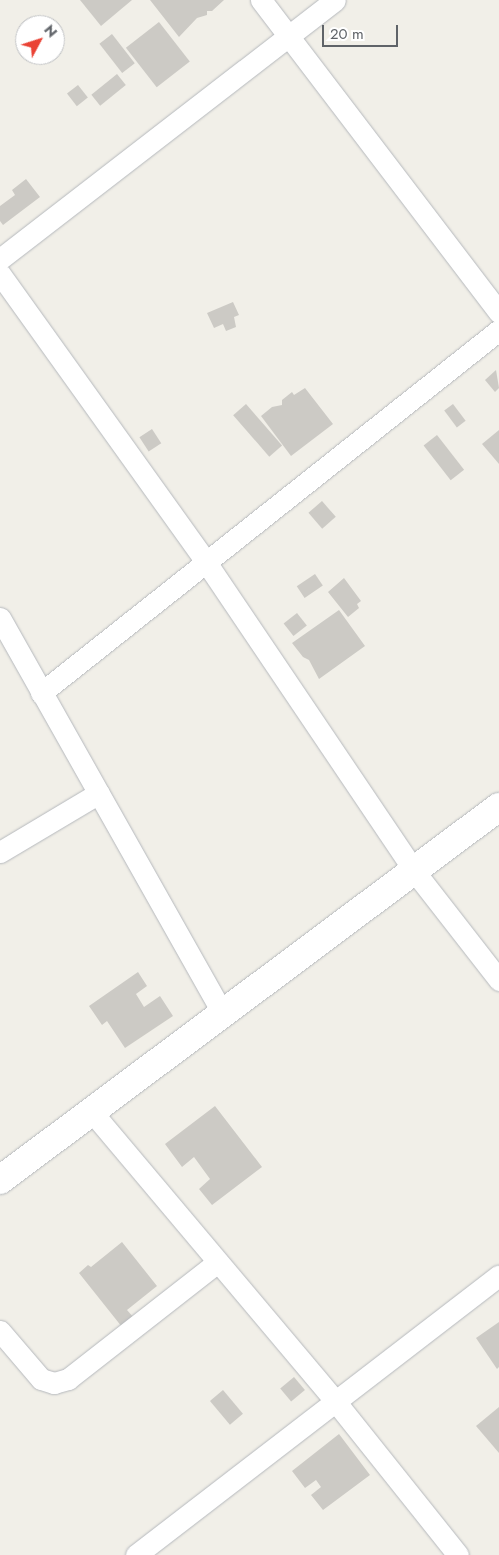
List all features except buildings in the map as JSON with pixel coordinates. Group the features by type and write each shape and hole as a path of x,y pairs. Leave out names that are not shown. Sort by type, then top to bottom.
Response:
{"street":[{"path":"261,0 499,312"},
{"path":"0,259 335,0"},
{"path":"0,274 206,562 415,872 499,980"},
{"path":"41,693 499,330"},
{"path":"0,618 223,1013"},
{"path":"0,852 99,794"},
{"path":"0,1180 415,872 499,807"},
{"path":"92,1112 335,1401 458,1555"},
{"path":"0,1331 41,1378 54,1383 68,1379 218,1262"},
{"path":"136,1555 499,1276"}]}
